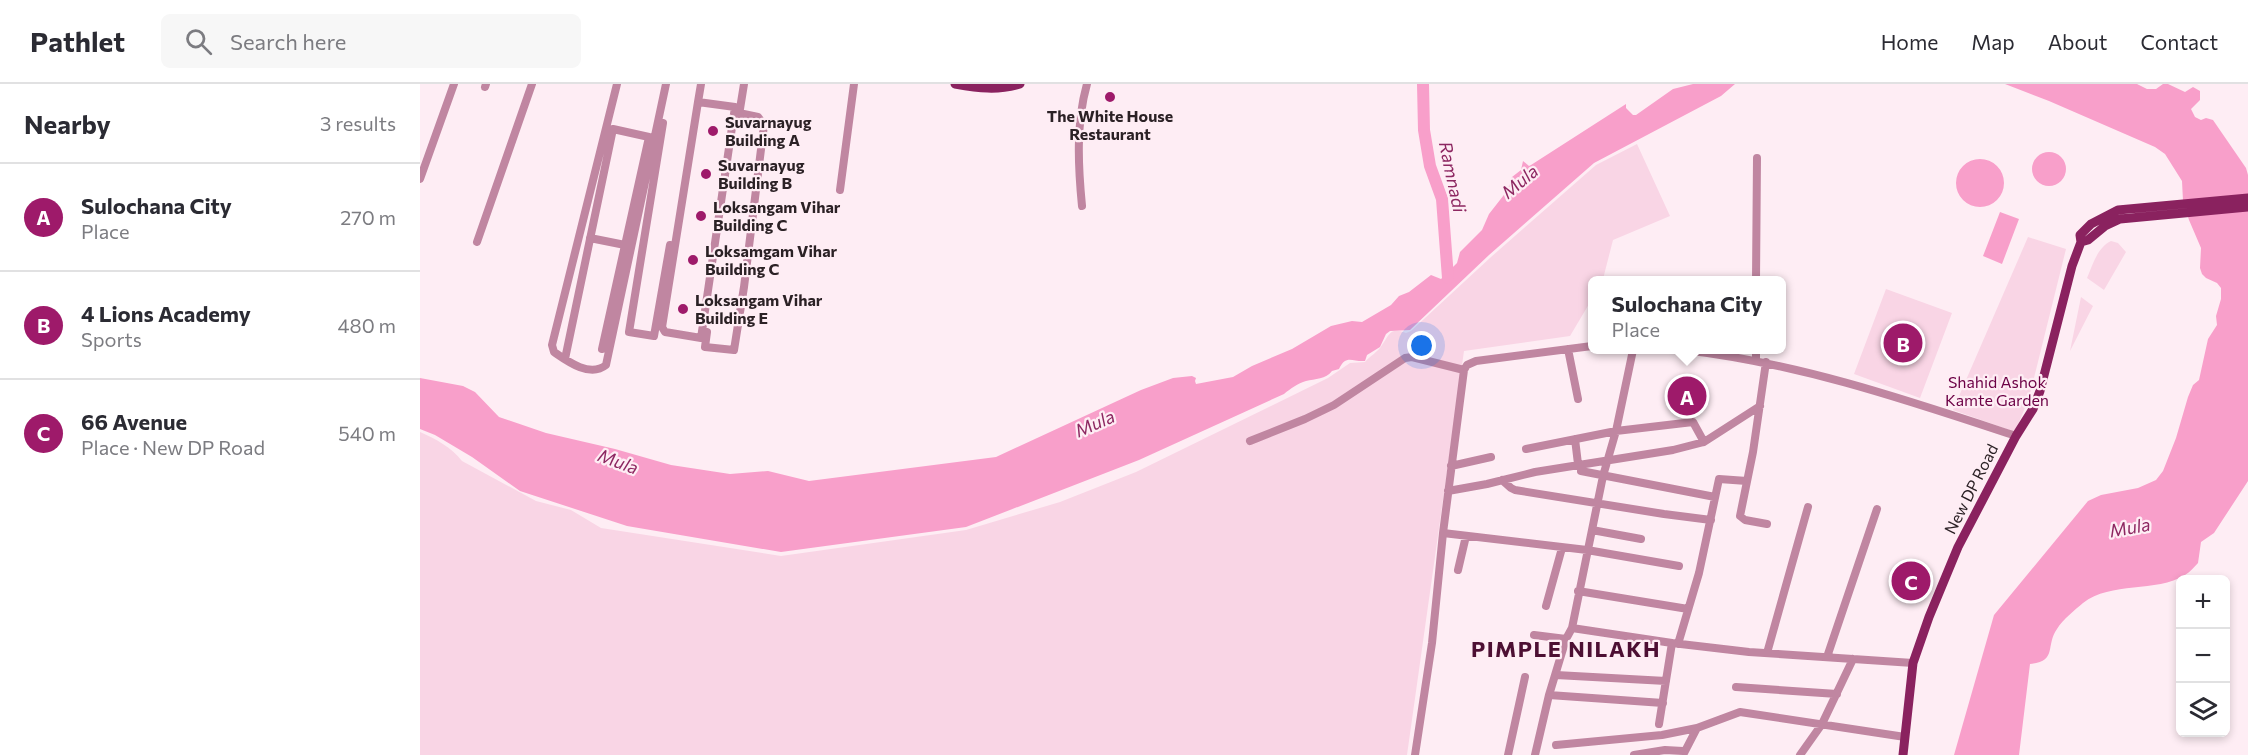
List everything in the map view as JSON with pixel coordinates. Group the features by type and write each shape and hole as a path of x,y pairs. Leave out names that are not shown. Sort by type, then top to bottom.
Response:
{"main road":[{"path":"955,84 986,89 1006,88 1020,84"},
{"path":"2140,212 2248,198"},
{"path":"2140,212 2248,207"},
{"name":"New DP Road","path":"1903,755 1913,663 1952,561 2016,436 2033,409 2040,391 2072,266 2081,242 2080,235 2100,218 2118,210 2140,212"}],"street":[{"path":"420,179 454,84"},
{"path":"477,242 532,84"},
{"path":"617,84 552,345 554,352 582,368 600,369 606,365 668,84"},
{"path":"668,84 629,332 654,336 699,84"},
{"path":"698,102 735,107 701,338 664,332 662,327 699,84"},
{"path":"739,112 758,117 764,125 744,286 733,350 705,346 739,112 744,84"},
{"path":"840,190 854,84"},
{"path":"1082,206 1078,168 1081,105 1087,84"},
{"path":"565,359 613,129 649,137 602,349"},
{"path":"1756,276 1757,158"},
{"path":"590,237 625,245"},
{"path":"1415,755 1432,643 1443,533 1464,370 1467,364 1476,361 1588,346"},
{"path":"1568,348 1578,399"},
{"path":"1535,755 1566,639 1572,628 1597,503 1616,431 1632,354"},
{"path":"1710,354 1766,362 1888,395 2016,436"},
{"path":"1756,354 1756,361"},
{"path":"1250,441 1334,405 1405,358 1412,357 1464,370"},
{"path":"1766,362 1740,518 1767,524"},
{"path":"1448,491 1535,472 1579,468 1608,459 1673,450 1704,442 1760,406"},
{"path":"1526,449 1616,431 1693,422 1704,442"},
{"path":"1575,439 1579,468"},
{"path":"1451,466 1491,457"},
{"path":"1579,468 1603,476 1715,497"},
{"path":"1659,724 1675,644 1699,573 1719,479 1747,481"},
{"path":"1502,480 1515,490 1711,520"},
{"path":"1767,653 1808,507"},
{"path":"1827,657 1877,509"},
{"path":"1592,530 1641,539"},
{"path":"1443,533 1587,550 1679,566"},
{"path":"1458,570 1466,536"},
{"path":"1546,606 1562,548"},
{"path":"1578,591 1688,609"},
{"path":"1572,628 1675,644 1913,663"},
{"path":"1534,635 1566,639"},
{"path":"1800,755 1822,724 1853,659"},
{"path":"1556,675 1666,681"},
{"path":"1508,755 1525,677"},
{"path":"1736,687 1837,694"},
{"path":"1550,695 1662,703"},
{"path":"1556,746 1662,735 1697,728 1740,712 1905,737"},
{"path":"1634,755 1665,750 1683,753 1697,728"}],"green space":[{"path":"1637,144 1670,216 1613,240 1604,276 1588,276 1588,306 1570,336 1464,351 1407,755 420,755 420,432 443,444 462,461 536,501 571,510 601,528 781,556 966,530 1060,502 1136,472 1328,378 1350,363 1365,362 1393,331 1406,333 1411,331 1596,165"},
{"name":"Shahid Ashok Kamte Garden","path":"2028,237 2066,249 2029,398 2015,432 1953,410"},
{"path":"2111,241 2118,243 2126,252 2104,290 2087,278 2099,252"},
{"path":"1886,289 1952,313 1920,398 1854,374"},
{"path":"2081,297 2093,306 2070,351"}],"water":[{"name":"Mula","path":"1693,84 1735,84 1721,96 1594,163 1489,255 1410,330 1390,331 1386,334 1380,347 1367,355 1365,361 1347,360 1339,369 1327,376 1300,383 1284,394 1139,460 966,527 781,552 627,526 520,491 472,457 435,435 420,429 420,378 463,386 475,392 499,417 546,433 671,465 730,474 768,471 809,481 996,457 1141,390 1173,378 1192,376 1196,378 1196,384 1233,377 1292,349 1331,326 1352,321 1362,322 1391,305 1399,296 1409,292 1431,275 1441,279 1457,263 1460,252 1482,230 1489,214 1507,191 1512,177 1521,170 1523,161 1531,165 1626,104 1626,108 1636,115 1673,89"},
{"name":"Mula","path":"2005,84 2137,84 2147,89 2156,89 2163,84 2168,84 2185,92 2193,87 2200,91 2200,100 2191,109 2195,117 2201,120 2206,118 2213,120 2246,168 2248,175 2248,481 2214,533 2201,542 2198,563 2187,574 2176,575 2176,579 2161,584 2120,589 2094,596 2062,622 2054,635 2048,656 2044,660 2030,664 2019,755 1954,755 1994,615 2088,501 2101,495 2138,488 2156,480 2163,471 2188,397 2193,385 2199,380 2208,339 2217,325 2216,316 2221,299 2221,288 2202,274 2201,248 2183,201 2182,181 2165,154 2155,147"},
{"path":"2049,152 2061,157 2066,169 2061,181 2049,186 2037,181 2032,169 2037,157"},
{"path":"1975,159 1985,159 1997,166 2004,178 2004,188 1997,200 1985,207 1975,207 1960,196 1956,188 1956,178 1967,163"},
{"path":"2000,212 2019,219 2002,264 1983,256"}],"waterway":[{"name":"Ramnadi","path":"1423,84 1424,130 1430,166 1442,199 1448,278"}],"place":[{"name":"The White House Restaurant","path":"1110,97"},
{"name":"Suvarnayug Building A","path":"713,131"},
{"name":"Suvarnayug Building B","path":"706,174"},
{"name":"Loksangam Vihar Building C","path":"701,216"},
{"name":"Loksamgam Vihar Building C","path":"693,260"},
{"name":"Loksangam Vihar Building E","path":"683,309"},
{"name":"4 Lions Academy","path":"1903,343"},
{"name":"Sulochana City","path":"1687,396"},
{"name":"66 Avenue","path":"1911,581"}],"district":[{"name":"PIMPLE NILAKH","path":"1566,649"}]}
